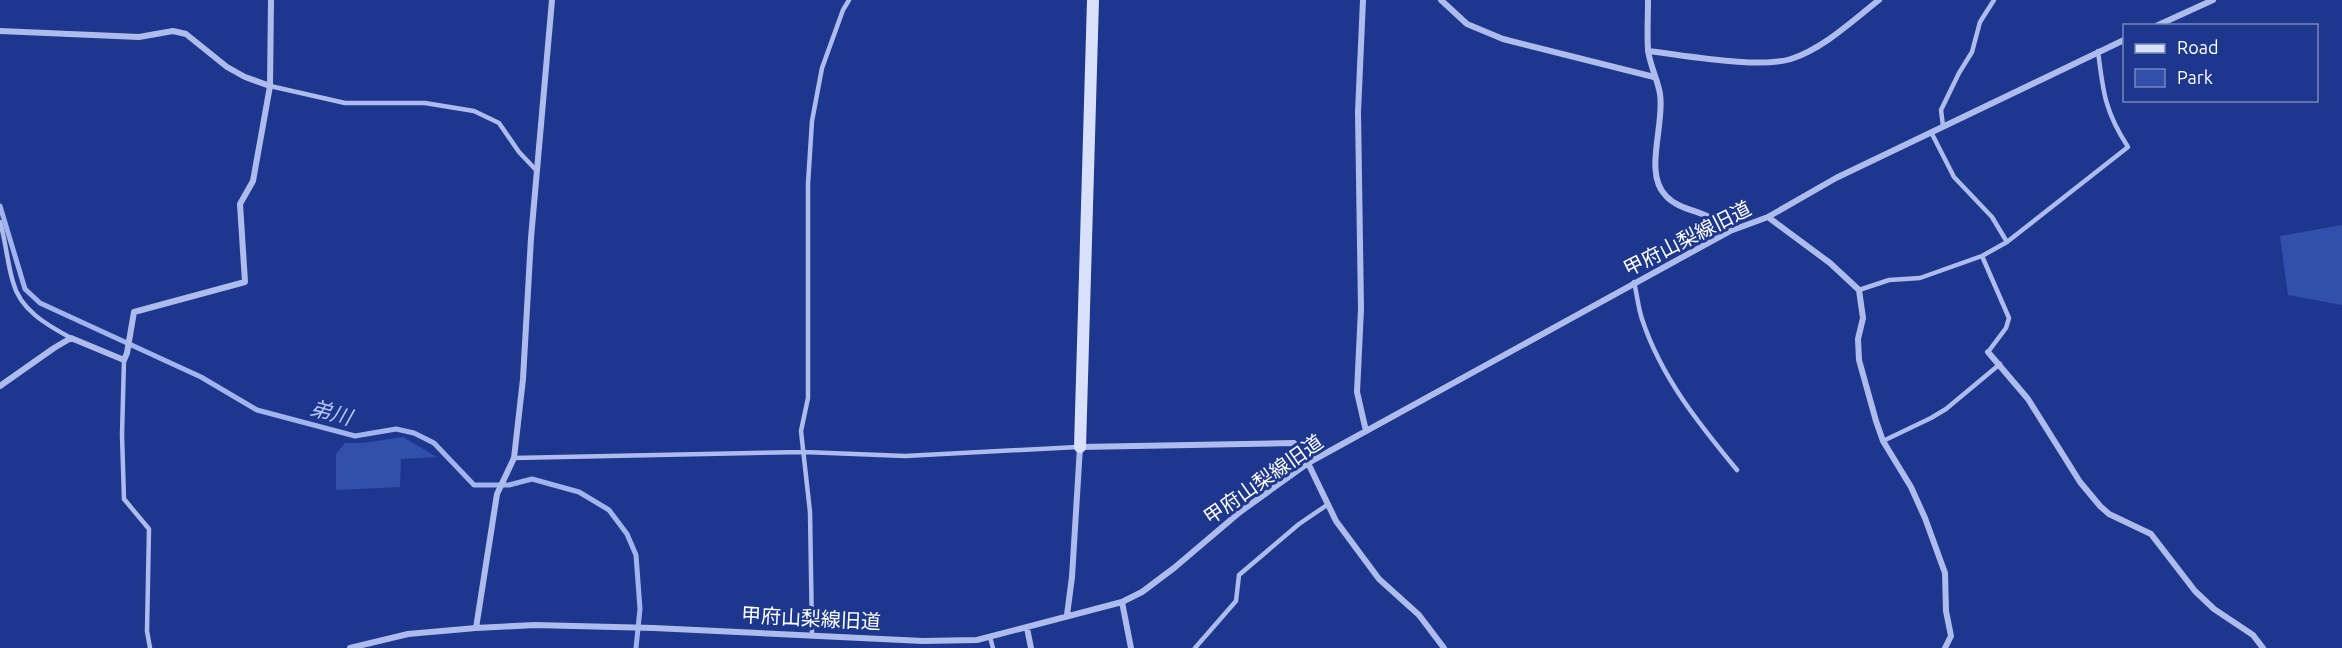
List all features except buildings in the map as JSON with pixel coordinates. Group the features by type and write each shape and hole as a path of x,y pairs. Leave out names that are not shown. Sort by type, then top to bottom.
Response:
{"street":[{"path":"0,386 71,338 124,360 134,312 245,282 240,204 254,181 270,86 271,0"},
{"path":"476,628 497,494 514,459 525,357 536,170 549,53 552,0"},
{"path":"1067,615 1072,577 1080,447 1093,0"},
{"path":"1363,0 1358,112 1361,309 1357,392 1366,431"},
{"path":"1441,0 1467,24 1503,39 1654,77"},
{"path":"1648,0 1648,51 1660,94 1659,131 1654,172 1667,198 1687,210 1711,217 1730,231"},
{"path":"1648,51 1766,63 1790,59 1818,46 1879,0"},
{"path":"2160,24 2213,0"},
{"path":"0,31 139,37 172,31 186,34 227,67 270,86"},
{"name":"甲府山梨線旧道","path":"350,648 408,634 535,625 654,627 922,641 977,640 1122,602 1142,592 1240,512 1308,463 1730,231 1768,216 1836,178 2123,39"},
{"path":"1768,216 1830,263 1859,290 1863,318 1858,339 1859,360 1883,441 1911,487 1945,573 1946,611 1951,636 1945,648"},
{"path":"1988,352 2028,399 2080,482 2100,506 2109,514 2151,534 2195,591 2214,609 2253,635 2263,648"},
{"path":"1080,447 1294,443 1308,463 1336,521 1379,579 1419,615 1444,648"},
{"path":"1122,602 1131,648"},
{"path":"1027,628 1031,648"}],"lane":[{"path":"812,634 810,512 801,431 808,398 808,184 812,121 822,68 843,10 849,0"},
{"path":"1943,126 1941,110 1972,52 1980,22 1994,0"},
{"path":"1859,290 1889,280 1920,278 1982,256 2007,242 2128,147 2115,126 2103,95 2098,51"},
{"path":"270,86 345,103 425,102 474,111 499,123 519,152 536,170"},
{"path":"1931,132 1954,177 1992,217 2007,242"},
{"path":"0,222 8,247 13,283 26,306 46,325 71,338"},
{"path":"1982,256 2009,318 2006,328 1988,352"},
{"path":"1634,282 1642,319 1674,388 1701,427 1737,470"},
{"path":"124,360 122,435 124,499 149,529 147,631 150,648"},
{"path":"1883,441 1946,409 2000,364"},
{"path":"514,459 804,452 905,456 1080,447"},
{"path":"1195,648 1236,601 1239,575 1299,524 1327,505"},
{"path":"990,637 993,648"}],"green space":[{"path":"2342,225 2342,305 2288,295 2280,236"},
{"path":"403,437 437,457 401,459 400,487 336,490 336,454 345,443 363,443"}],"waterway":[{"name":"弟川","path":"0,206 25,289 40,303 201,377 257,410 355,436 396,429 414,433 434,443 474,485 509,485 532,479 579,492 609,510 627,534 636,555 640,609 636,648"}]}
